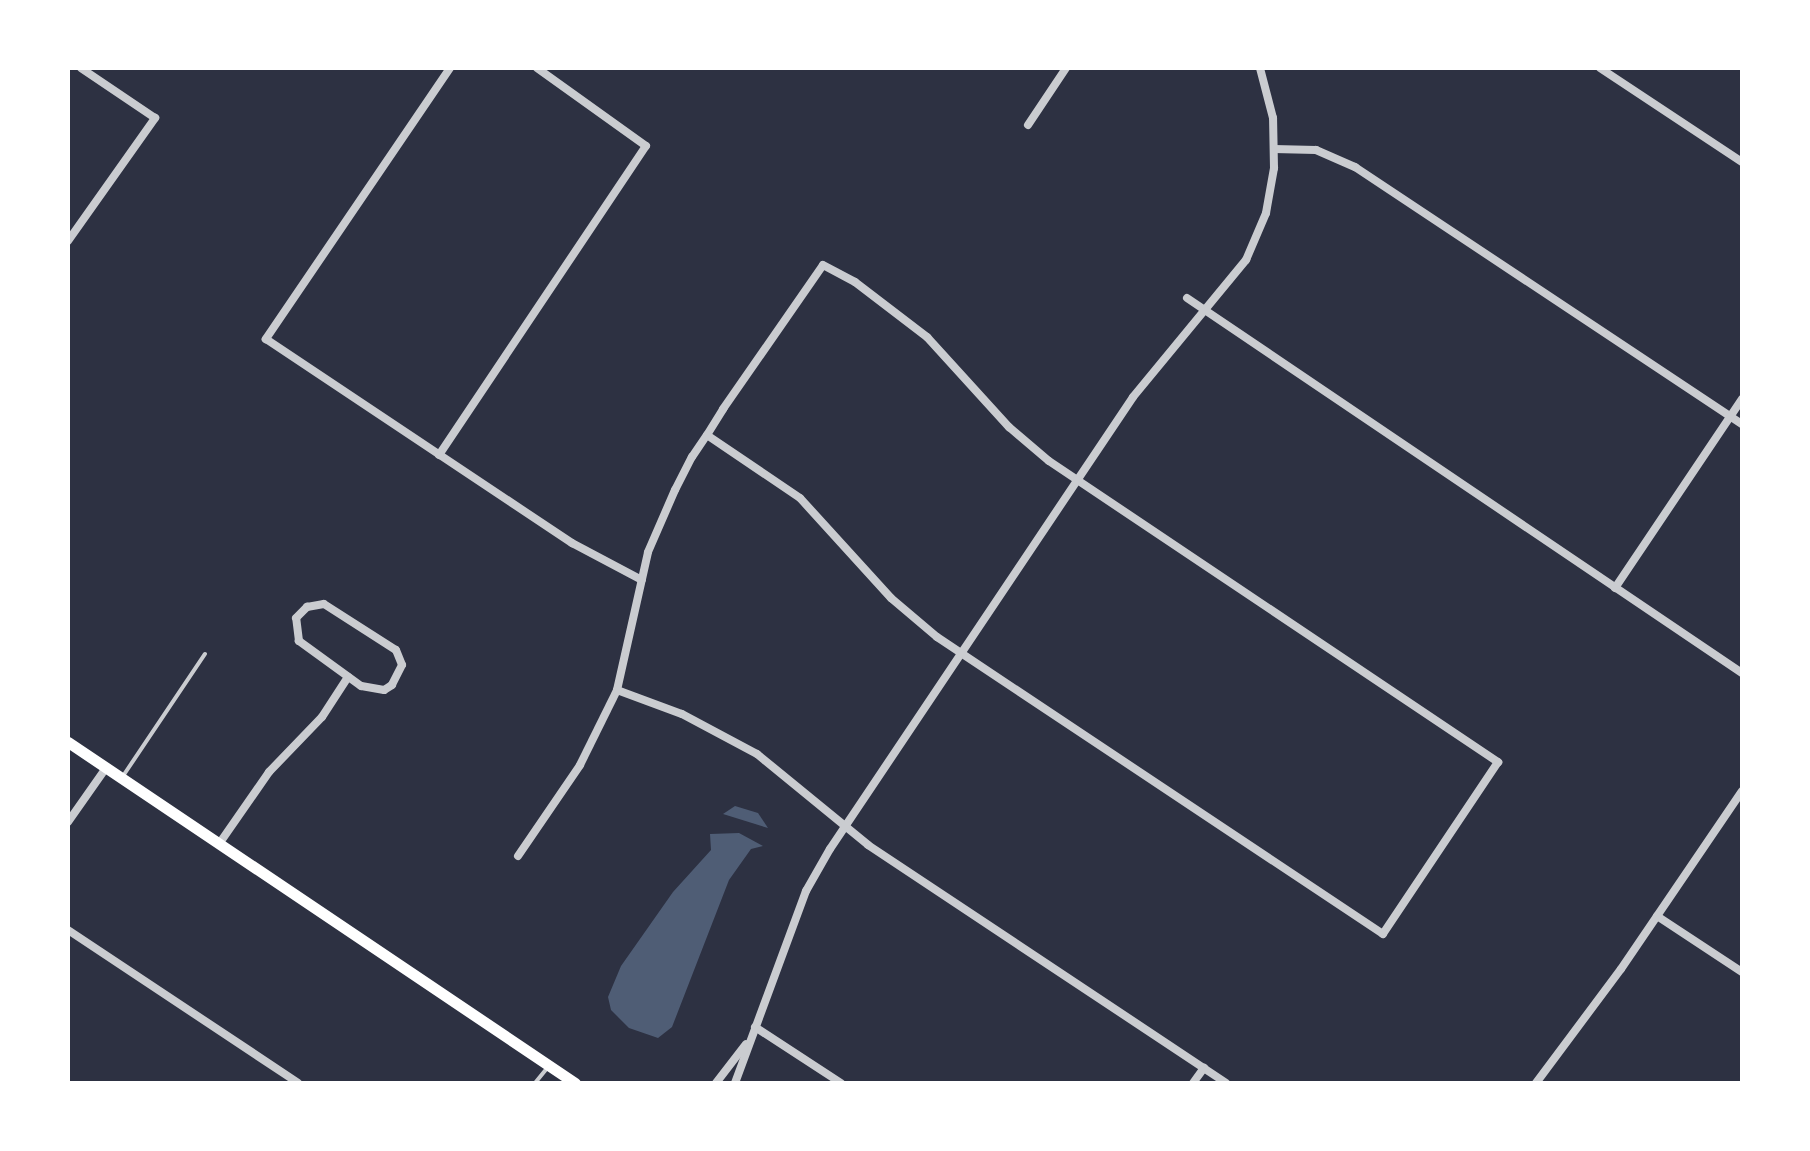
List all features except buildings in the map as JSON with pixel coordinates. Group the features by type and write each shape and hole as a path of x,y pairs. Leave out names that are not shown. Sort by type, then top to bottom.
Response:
{"main road":[{"path":"68,742 575,1083"}],"street":[{"path":"68,241 155,118 81,68"},
{"path":"450,68 266,339 598,560 642,580"},
{"path":"439,455 646,146 537,68"},
{"path":"1028,125 1066,68"},
{"path":"735,1083 806,891 844,828 1147,378 1234,281 1259,234 1272,188 1274,149 1260,68"},
{"path":"1600,68 1742,162"},
{"path":"1274,149 1316,150 1355,167 1742,424"},
{"path":"518,856 580,765 617,690 642,580 661,519 707,435 823,265 918,329 1009,427 1076,480 1498,762 1383,934 961,652 891,598 800,498 707,435"},
{"path":"1187,298 1742,673"},
{"path":"1615,588 1742,399"},
{"path":"307,607 334,607 401,658 401,673 384,690 348,677 294,635 296,618 307,607"},
{"path":"219,844 269,772 322,717 348,677"},
{"path":"617,690 682,714 757,754 844,828 1226,1083"},
{"path":"68,822 106,768"},
{"path":"1536,1083 1657,916 1742,791"},
{"path":"1657,916 1742,972"},
{"path":"68,930 298,1083"},
{"path":"716,1083 753,1032"},
{"path":"753,1032 841,1083"},
{"path":"1193,1083 1204,1068"}],"lane":[{"path":"121,778 205,654"},
{"path":"535,1083 549,1065"}],"water":[{"path":"735,806 758,813 768,828 723,814"},
{"path":"739,833 763,846 751,849 729,880 672,1027 658,1038 629,1028 611,1010 608,997 621,966 673,892 711,850 710,834"}]}
